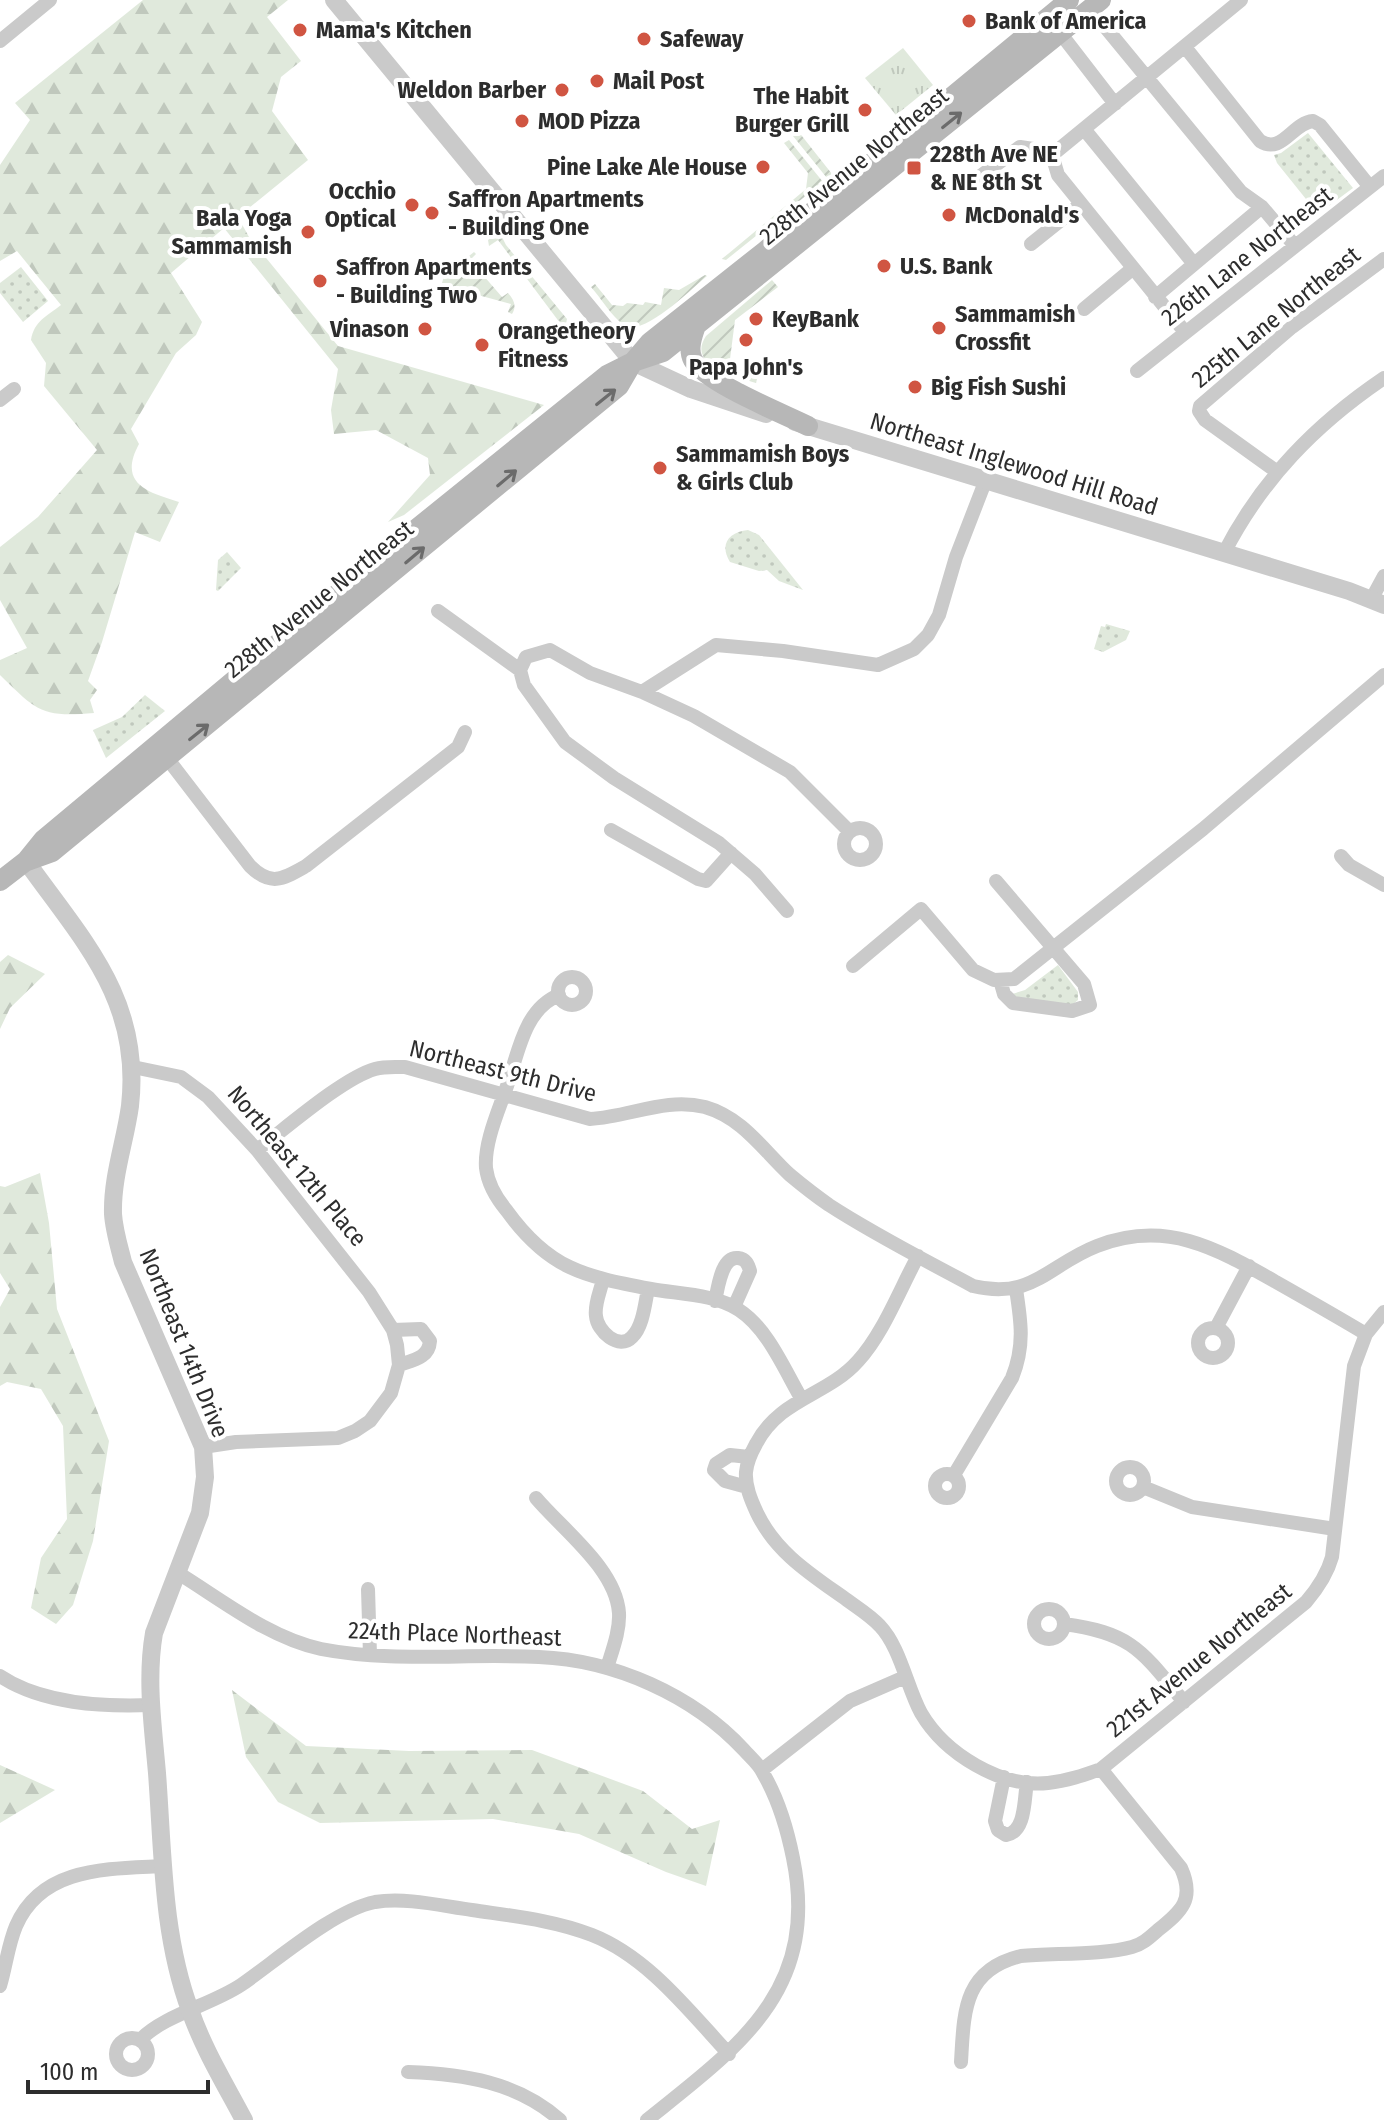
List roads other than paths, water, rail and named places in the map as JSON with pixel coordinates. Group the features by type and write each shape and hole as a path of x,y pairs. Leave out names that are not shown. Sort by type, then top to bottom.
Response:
{"main road":[{"name":"228th Avenue Northeast","path":"0,881 26,861 43,840 384,555 607,375 663,352 795,247 805,233 855,187 894,144 1069,0"},
{"name":"228th Avenue Northeast","path":"26,861 52,852 619,386 650,342 1008,75 1101,0"},
{"path":"1008,75 1044,36 1048,30 1044,21"},
{"path":"697,323 691,353 699,367 730,388 808,426"},
{"path":"333,622 339,610 385,571 384,555"},
{"path":"112,782 128,783 155,760 167,758"}],"street":[{"path":"0,41 50,0"},
{"path":"334,0 633,362"},
{"path":"1052,155 1241,0"},
{"path":"1106,28 1241,192 1262,207 1295,246"},
{"path":"1061,34 1115,104"},
{"path":"1185,47 1260,141 1266,145 1279,144 1301,124 1313,121 1320,125 1370,187"},
{"path":"1084,129 1194,264"},
{"path":"978,178 1020,147 1052,155"},
{"path":"1052,155 1058,175 1185,332"},
{"name":"226th Lane Northeast","path":"1137,371 1384,176"},
{"path":"1031,244 1081,204"},
{"path":"1155,297 1262,207"},
{"name":"225th Lane Northeast","path":"1276,471 1205,420 1199,411 1200,406 1292,327 1384,259"},
{"path":"1084,309 1132,269"},
{"name":"Northeast Inglewood Hill Road","path":"633,362 691,389 1378,602"},
{"path":"1224,553 1239,523 1276,471 1328,420 1384,378"},
{"path":"0,400 14,389"},
{"path":"642,692 716,645 878,665 914,649 928,635 939,615 956,557 985,482"},
{"path":"1378,602 1384,576"},
{"path":"438,611 520,670 524,685 565,742 614,778 719,843 755,874 787,911"},
{"path":"520,670 526,657 550,650 590,673 694,716 790,772 849,831"},
{"path":"853,966 921,909 973,970 994,980 1014,979 1203,829 1384,675"},
{"path":"167,758 250,866 269,880 283,879 306,866 458,747 465,732"},
{"path":"611,830 706,881 731,853"},
{"path":"1341,856 1349,865 1384,885"},
{"path":"26,861 93,954 113,988 129,1038 133,1067"},
{"path":"996,881 1084,984 1090,1005 1072,1011 1013,1003 1004,994 1000,980"},
{"path":"559,995 547,1000 530,1022 504,1093 490,1139 486,1166 497,1198 541,1251 570,1268 603,1279 734,1307 751,1319 762,1333 801,1398"},
{"name":"Northeast 9th Drive","path":"257,1150 351,1080 372,1069 387,1066 405,1067 590,1119 612,1118 658,1105 685,1104 707,1108 732,1119 790,1174 828,1204 973,1286 991,1290 1016,1289 1046,1276 1094,1247 1142,1235 1165,1235 1215,1248 1366,1334"},
{"name":"Northeast 12th Place","path":"133,1067 171,1075 192,1084 208,1097 257,1150 369,1292 393,1330"},
{"name":"Northeast 14th Drive","path":"133,1067 129,1108 116,1174 113,1214 117,1237 123,1262 203,1447 205,1477 200,1513 160,1612 151,1649 164,1866 176,1964 190,2011 244,2120"},
{"path":"762,1770 850,1701 905,1677 882,1628 797,1565 760,1520 747,1487 749,1457 767,1426 801,1398 834,1381 860,1359 918,1256"},
{"path":"715,1301 726,1263 732,1258 740,1258 747,1263 750,1271 734,1307"},
{"path":"1216,1328 1249,1266"},
{"path":"603,1279 596,1317 612,1340 618,1342 627,1341 635,1335 648,1289"},
{"path":"954,1475 1019,1361 1022,1328 1016,1289"},
{"name":"221st Avenue Northeast","path":"905,1677 922,1715 936,1734 979,1767 1015,1780 1048,1783 1101,1769 1312,1595 1328,1572 1354,1366 1366,1334 1384,1312"},
{"path":"203,1447 236,1442 338,1438 355,1431 370,1421 391,1393 399,1365 393,1330 421,1329 430,1341 429,1350 423,1357 399,1365"},
{"path":"747,1487 725,1481 714,1470 716,1464 730,1455 749,1457"},
{"path":"1143,1487 1192,1507 1335,1529"},
{"path":"536,1498 555,1522 590,1554 612,1587 619,1616 607,1668 644,1682 700,1712 736,1742 762,1770 784,1815 794,1863 798,1905 794,1945 780,1986 758,2022 729,2054 647,2120"},
{"name":"224th Place Northeast","path":"178,1573 272,1630 297,1642 339,1652 539,1657 573,1660 607,1668"},
{"path":"368,1589 370,1655"},
{"path":"1064,1624 1096,1628 1127,1642 1146,1656 1184,1702"},
{"path":"0,1676 29,1691 51,1697 119,1707 152,1705"},
{"path":"961,2062 967,1999 971,1989 988,1970 1021,1956 1136,1946 1175,1917 1183,1907 1187,1882 1181,1868 1101,1769"},
{"path":"0,1986 18,1921 43,1890 88,1871 164,1866"},
{"path":"140,2040 190,2011 220,1999 348,1913 375,1902 408,1901 538,1919 593,1935 631,1958 663,1984 729,2054"},
{"path":"408,2072 450,2073 486,2081 531,2099 560,2120"}],"place":[{"name":"Bank of America","path":"969,21"},
{"name":"Mama's Kitchen","path":"300,30"},
{"name":"Safeway","path":"644,39"},
{"name":"Mail Post","path":"597,81"},
{"name":"Weldon Barber","path":"562,90"},
{"name":"The Habit Burger Grill","path":"865,110"},
{"name":"MOD Pizza","path":"522,121"},
{"name":"Pine Lake Ale House","path":"763,167"},
{"name":"228th Ave NE & NE 8th St","path":"914,168"},
{"name":"Occhio Optical","path":"412,205"},
{"name":"Saffron Apartments - Building One","path":"432,213"},
{"name":"McDonald's","path":"949,215"},
{"name":"Bala Yoga Sammamish","path":"308,232"},
{"name":"U.S. Bank","path":"884,266"},
{"name":"Saffron Apartments - Building Two","path":"320,281"},
{"name":"KeyBank","path":"756,319"},
{"name":"Sammamish Crossfit","path":"939,328"},
{"name":"Vinason","path":"425,329"},
{"name":"Papa John's","path":"746,340"},
{"name":"Orangetheory Fitness","path":"482,345"},
{"name":"Big Fish Sushi","path":"915,387"},
{"name":"Sammamish Boys & Girls Club","path":"660,468"}]}
